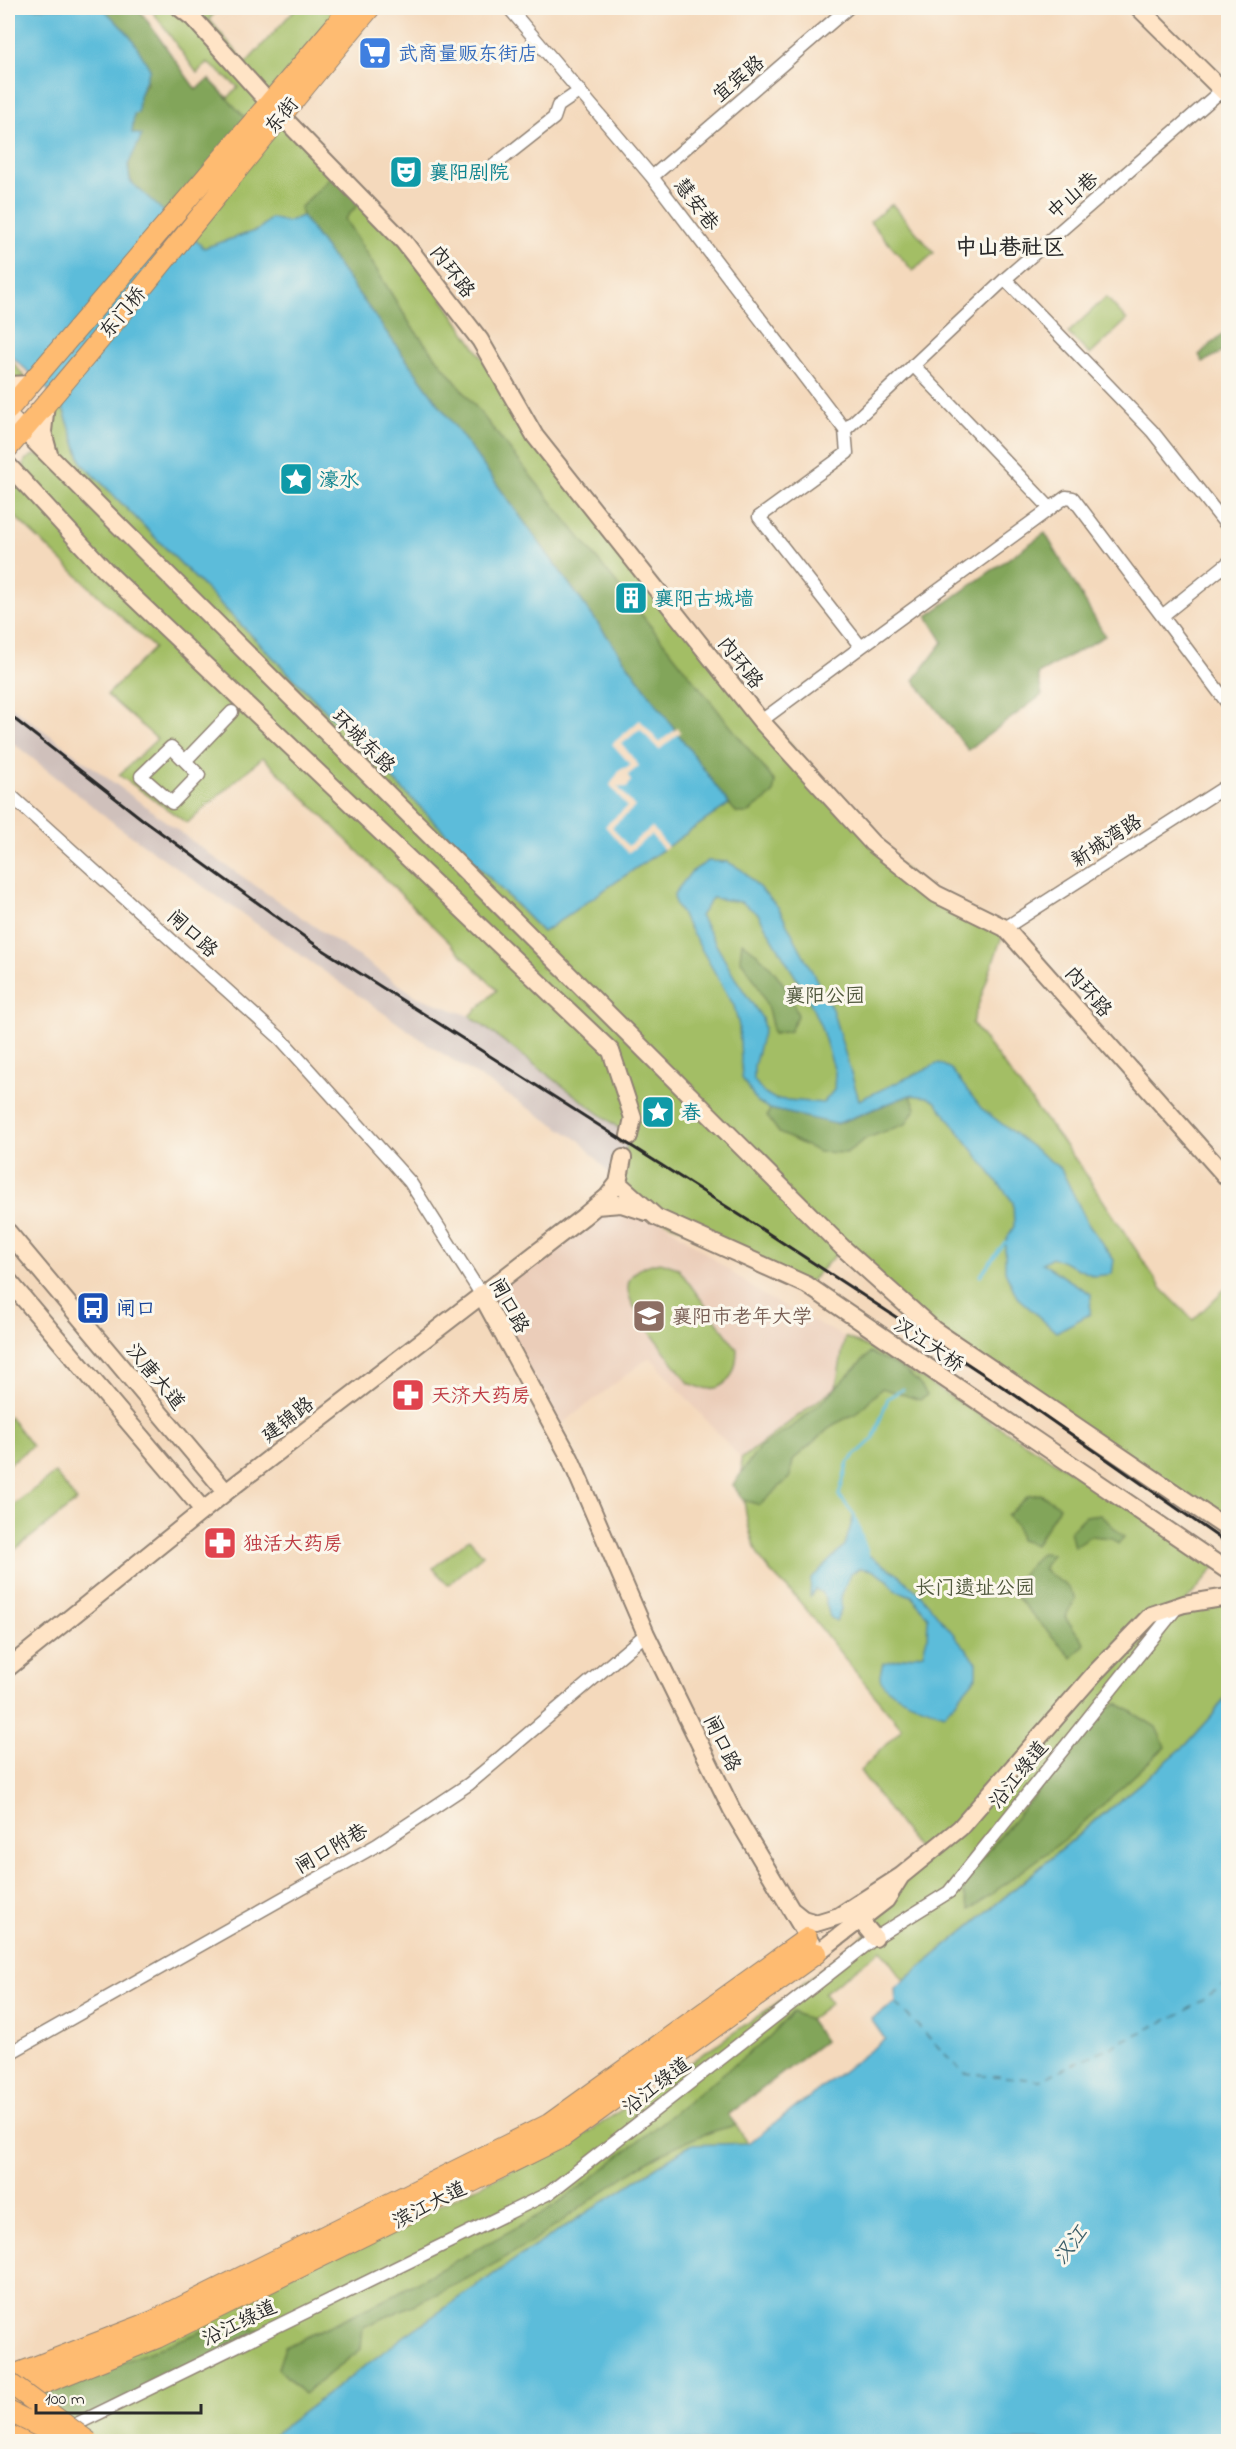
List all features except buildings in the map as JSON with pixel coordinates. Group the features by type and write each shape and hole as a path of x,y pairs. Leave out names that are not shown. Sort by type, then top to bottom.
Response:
{"main road":[{"name":"内环路","path":"180,8 193,18 275,109 405,242 480,340 535,436 761,721 872,843 936,894 1005,927 1228,1179"},
{"name":"东街","path":"194,224 350,8"},
{"name":"东街","path":"178,210 370,8"},
{"path":"1139,8 1225,93"},
{"name":"东门桥","path":"31,382 178,210"},
{"name":"东门桥","path":"48,400 194,224"},
{"path":"8,385 31,382"},
{"path":"8,410 31,382"},
{"path":"8,448 48,400"},
{"path":"48,400 43,432 50,458"},
{"name":"环城东路","path":"8,415 691,1096"},
{"path":"8,465 105,570 611,1052 633,1118 629,1136"},
{"name":"汉江大桥","path":"691,1096 842,1247 933,1329 1228,1529"},
{"path":"618,1183 624,1158"},
{"name":"汉江大桥","path":"618,1183 656,1217 807,1285 1223,1568"},
{"name":"建锦路","path":"8,1668 226,1492 607,1197 618,1183"},
{"path":"595,1206 621,1204 656,1217"},
{"name":"汉唐大道","path":"8,1232 226,1492"},
{"path":"8,1280 204,1510"},
{"name":"闸口路","path":"481,1294 570,1458 646,1634 732,1810 812,1945"},
{"path":"789,1907 803,1919 816,1923 839,1916 901,1876 960,1828 1095,1673 1151,1615 1178,1606 1228,1597"},
{"path":"812,1945 860,1920 886,1900 901,1876"},
{"path":"860,1920 875,1938"},
{"name":"滨江大道","path":"8,2392 76,2351 153,2321 549,2124 812,1945"},
{"name":"滨江大道","path":"8,2392 157,2338 561,2138 812,1945"},
{"path":"8,2363 76,2351"},
{"path":"8,2392 70,2442"},
{"path":"8,2392 89,2442"},
{"path":"8,2432 26,2442"}],"street":[{"name":"慧安巷","path":"509,8 652,177 844,430"},
{"name":"宜宾路","path":"652,177 848,8"},
{"path":"487,171 554,118 558,106 580,91"},
{"name":"中山巷","path":"844,430 1005,279 1225,93"},
{"path":"1005,279 1152,431 1228,527"},
{"path":"914,365 1050,508"},
{"path":"844,430 847,453 759,517 861,647"},
{"path":"761,721 1066,497 1073,498 1228,705"},
{"path":"1162,616 1228,563"},
{"path":"185,760 232,712"},
{"path":"171,747 185,760 199,775 172,803 141,777 171,747"},
{"name":"新城湾路","path":"1005,927 1228,785"},
{"name":"闸口路","path":"8,793 281,1039 410,1182 481,1294"},
{"name":"沿江绿道","path":"40,2442 549,2193 875,1938 949,1892 1178,1606"},
{"name":"闸口附巷","path":"8,2054 377,1845 469,1784 646,1634"}],"shaded area":[{"path":"8,704 211,855 416,996 470,1016 629,1136 618,1183 580,1141 429,1045 120,828 8,739"},
{"name":"襄阳市老年大学","path":"595,1206 656,1217 764,1296 845,1337 836,1387 741,1459 650,1357 555,1429 481,1295"}],"green space":[{"name":"襄阳公园","path":"103,8 138,8 196,90 209,79 228,98 238,87 207,62 197,73 150,8 180,8 193,17 203,8 220,8 209,19 246,63 296,8 350,8 270,103 404,242 535,436 872,843 936,894 1005,928 972,1023 1079,1164 1162,1289 1193,1320 1228,1286 1228,1529 933,1329 842,1248 807,1285 656,1217 618,1183 629,1136 470,1016 497,990 263,757 187,823 119,775 157,739 107,695 154,648 8,510 8,465 22,479 25,460 33,455 50,458 52,395 61,402 82,463 543,932 729,804 302,217 287,222 271,218 258,230 204,248 143,194 131,37"},
{"path":"103,8 138,8 196,90 209,79 251,124 163,213 135,187 129,171 133,149 141,135 132,133 134,113 138,113 139,96 147,83 131,37"},
{"path":"336,172 363,199 345,219 412,327 775,782 773,794 748,813 737,813 729,804 302,216 300,208"},
{"path":"892,204 934,253 913,271 870,222"},
{"path":"1106,297 1127,320 1090,355 1068,333"},
{"path":"1228,329 1228,349 1203,362 1199,355"},
{"path":"8,356 30,384 8,385"},
{"path":"1045,533 1105,636 1038,674 1042,695 968,750 914,680 943,642 927,616"},
{"path":"742,942 769,965 789,993 798,1015 790,1031 773,1034 762,994 740,959"},
{"path":"910,1095 916,1108 906,1124 867,1138 846,1153 819,1152 779,1133 767,1116 770,1109 837,1124"},
{"path":"660,1262 678,1268 737,1349 734,1370 724,1384 709,1389 689,1383 632,1304 628,1293 628,1283 633,1274 643,1267"},
{"name":"长门遗址公园","path":"845,1337 881,1353 1218,1564 1184,1604 1228,1597 1228,1693 1212,1716 1187,1744 904,1981 881,1950 824,1993 831,2003 809,2020 824,2041 728,2115 749,2144 690,2145 520,2256 406,2335 265,2441 8,2442 8,2403 400,2224 583,2136 790,1994 868,1932 860,1920 923,1856 860,1771 902,1728 800,1602 760,1558 752,1539 747,1517 741,1459 836,1387"},
{"path":"870,1353 895,1364 909,1374 927,1395 920,1400 882,1388 857,1413 833,1425 793,1460 790,1477 760,1505 743,1500 733,1485 759,1448 796,1424 824,1400"},
{"path":"8,1417 32,1446 8,1465"},
{"path":"55,1473 77,1501 8,1555 8,1509"},
{"path":"1040,1494 1060,1506 1035,1545 1020,1540 1017,1526 1007,1516 1028,1496"},
{"path":"1100,1514 1124,1537 1118,1544 1111,1538 1090,1536 1074,1547 1070,1531 1086,1516"},
{"path":"469,1539 483,1555 448,1585 433,1568"},
{"path":"1041,1553 1052,1554 1043,1569 1069,1588 1076,1599 1065,1617 1085,1644 1072,1658 1018,1599 1018,1579"},
{"path":"1117,1703 1156,1727 1165,1747 1068,1837 970,1910 960,1885 1105,1710"},
{"path":"793,2012 809,2020 824,2041 728,2115 736,2125 707,2133 658,2156 635,2169 502,2260 434,2295 363,2327 361,2349 304,2394 278,2368 285,2347 386,2299 543,2213 578,2189 769,2037"},
{"path":"213,2327 268,2330 40,2441 8,2442 8,2407"}],"water":[{"name":"濠水","path":"8,8 103,8 131,37 150,69 139,96 138,113 134,114 132,133 142,135 128,165 130,181 204,248 258,230 271,218 287,222 302,216 729,804 543,932 82,463 61,402 8,353"},
{"path":"708,861 728,862 742,870 778,907 832,1009 859,1100 939,1063 951,1069 981,1108 1061,1169 1088,1224 1114,1260 1112,1274 1094,1276 1052,1257 1042,1263 1091,1294 1090,1314 1056,1332 1017,1297 1005,1271 1005,1242 1014,1226 1013,1202 936,1102 927,1097 910,1095 836,1124 770,1109 757,1102 742,1078 739,1026 734,1006 675,903 674,894 691,872","holes":["712,898 741,902 758,914 807,996 821,1027 835,1072 834,1090 823,1103 775,1099 763,1092 754,1080 754,1066 764,1029 762,1018 735,978 700,916"]},
{"path":"854,1515 868,1555 896,1573 920,1594 977,1662 977,1676 945,1714 918,1705 889,1690 880,1677 883,1663 923,1653 927,1638 928,1617 912,1596 895,1590 888,1580 872,1570 860,1568 850,1574 841,1597 841,1610 836,1621 830,1617 823,1593 815,1589 810,1598 811,1579 845,1545"},
{"name":"汉江","path":"1228,1693 1228,2441 265,2441 406,2335 520,2256 690,2145 749,2143 885,2039 871,2019 896,2003 895,1989 1187,1744 1212,1716"}],"pier":[{"path":"640,720 659,742 678,728 681,732 659,750 640,729 622,744 639,766 628,775 631,781 627,788 617,786 635,807 612,827 628,846 652,827 668,847 664,850 651,835 628,853 605,826 627,807 610,785 620,770 631,765 612,744"}],"waterway":[{"path":"980,1276 1005,1242"},
{"path":"868,1555 854,1515 839,1495 848,1462 873,1439 888,1398 903,1389"}],"ferry route":[{"path":"896,2003 963,2073 1040,2080 1186,2011 1228,1982"}],"railway":[{"path":"8,714 142,819 317,946 757,1226 1012,1393 1228,1544"}],"place":[{"name":"武商量贩东街店","path":"375,53"},
{"name":"襄阳剧院","path":"406,172"},
{"name":"濠水","path":"296,479"},
{"name":"襄阳古城墙","path":"631,598"},
{"name":"春","path":"658,1112"},
{"name":"闸口","path":"93,1308"},
{"name":"襄阳市老年大学","path":"649,1316"},
{"name":"天济大药房","path":"408,1395"},
{"name":"独活大药房","path":"220,1543"}],"district":[{"name":"中山巷社区","path":"1010,246"}]}
